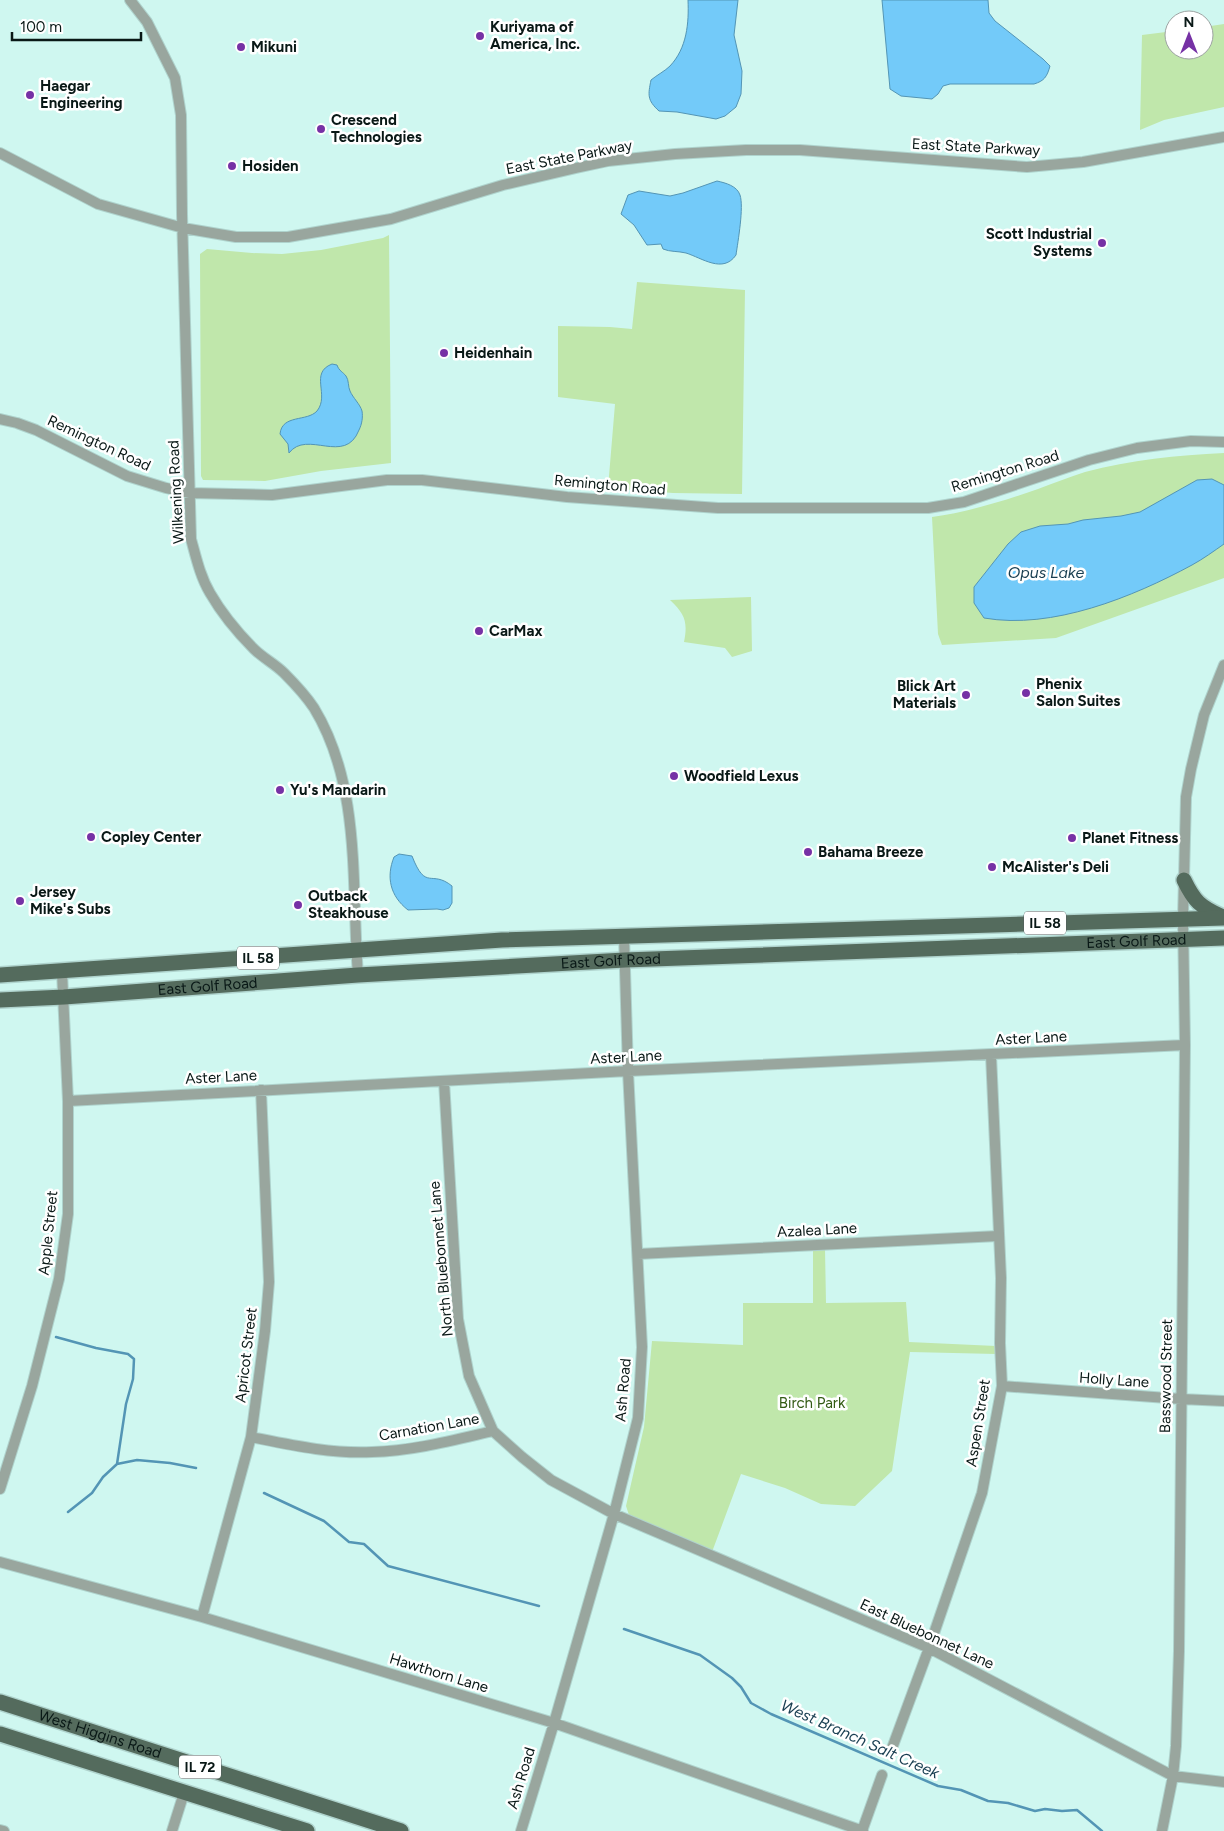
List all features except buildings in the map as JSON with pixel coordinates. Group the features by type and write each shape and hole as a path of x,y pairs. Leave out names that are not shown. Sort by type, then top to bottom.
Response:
{"main road":[{"path":"1184,880 1193,898 1199,904 1224,918"},
{"name":"East Golf Road","path":"0,975 502,940 1224,918"},
{"name":"East Golf Road","path":"0,1000 358,975 625,960 1183,938 1224,938"},
{"name":"West Higgins Road","path":"0,1702 401,1831"},
{"name":"West Higgins Road","path":"0,1734 307,1831"}],"street":[{"name":"Wilkening Road","path":"130,0 147,22 175,78 181,115 191,539 209,592 255,650 284,673 313,706 331,740 344,784 351,830 358,975"},
{"name":"East State Parkway","path":"0,153 98,204 183,228 236,237 288,237 391,220 503,185 608,161 675,154 746,150 800,150 1026,167 1066,164 1224,137"},
{"name":"Remington Road","path":"0,419 36,430 127,476 190,493 272,496 388,480 422,480 567,497 718,508 915,509 964,502 1089,460 1137,448 1191,441 1224,442"},
{"name":"Basswood Street","path":"1162,1831 1173,1776 1176,1746 1179,1651 1185,1045 1183,919 1186,797 1204,715 1224,664"},
{"name":"Ash Road","path":"521,1831 614,1514 638,1418 642,1347 628,1071 624,936"},
{"name":"Apple Street","path":"0,1489 32,1386 59,1279 68,1214 68,1101 62,972"},
{"name":"Aster Lane","path":"68,1101 628,1071 1185,1045"},
{"name":"Aspen Street","path":"891,1750 929,1648 982,1493 1002,1386 1000,1343 1001,1278 991,1055"},
{"name":"North Bluebonnet Lane","path":"444,1081 458,1319 470,1376 493,1431 522,1458 551,1480 614,1514"},
{"name":"Apricot Street","path":"202,1618 251,1437 265,1330 269,1282 261,1090"},
{"name":"Azalea Lane","path":"638,1254 998,1236"},
{"name":"Holly Lane","path":"1002,1386 1181,1400 1224,1401"},
{"name":"Carnation Lane","path":"251,1437 312,1449 372,1452 433,1445 493,1431"},
{"name":"East Bluebonnet Lane","path":"614,1514 929,1648 1173,1776 1224,1782"},
{"name":"Hawthorn Lane","path":"0,1562 202,1618 554,1723 862,1831"},
{"path":"862,1831 882,1776"},
{"path":"172,1831 184,1792"},
{"path":"0,1830 4,1831"}],"green space":[{"path":"1224,24 1224,107 1164,120 1140,130 1142,35 1164,32 1164,60 1214,60 1214,26"},
{"path":"389,235 391,463 321,471 265,481 203,480 201,476 200,254 207,249 282,254 321,250 383,238"},
{"path":"637,282 745,290 742,494 673,493 608,488 615,404 558,397 558,326 632,329"},
{"path":"1224,453 1224,578 1056,638 942,645 938,634 932,517 999,502 1079,474 1120,464 1189,455"},
{"path":"751,597 752,651 732,657 725,648 684,642 686,629 684,619 670,600"},
{"name":"Birch Park","path":"813,1249 825,1249 826,1303 906,1302 909,1342 996,1346 996,1354 910,1352 892,1471 855,1506 821,1504 785,1488 741,1474 712,1552 630,1518 626,1506 644,1427 652,1341 743,1345 743,1303 813,1303"}],"water":[{"path":"688,0 738,0 734,35 742,71 741,94 736,107 725,116 716,119 677,112 659,111 652,104 649,97 651,80 670,66 680,51 686,35"},
{"path":"882,0 988,0 989,13 995,21 1043,59 1050,66 1048,73 1043,80 1034,84 950,84 943,86 932,99 901,96 890,89"},
{"path":"717,181 734,187 739,192 741,200 736,255 731,261 719,264 712,263 686,253 663,249 661,244 647,245 634,225 621,214 628,195 639,191 670,196"},
{"path":"332,364 337,365 348,379 350,391 361,408 362,418 359,430 353,440 345,445 335,447 306,444 297,447 289,453 288,444 280,434 282,428 290,421 317,411 322,398 322,373 325,368"},
{"name":"Opus Lake","path":"1212,479 1224,485 1224,544 1204,558 1169,577 1118,599 1091,608 1037,619 1010,620 984,618 974,603 974,587 1008,544 1021,532 1040,526 1068,524 1140,512 1197,480"},
{"path":"399,854 412,856 417,867 425,877 445,881 452,886 452,903 449,908 443,910 408,910 402,905 391,886 390,879 394,857"}],"waterway":[{"name":"West Branch Salt Creek","path":"56,1337 96,1348 128,1354 134,1359 133,1379 126,1404 117,1464"},
{"name":"West Branch Salt Creek","path":"117,1464 137,1460 196,1468"},
{"path":"68,1512 92,1493 103,1477 117,1464"},
{"name":"West Branch Salt Creek","path":"264,1493 324,1521 349,1542 364,1544 388,1566 539,1606"},
{"name":"West Branch Salt Creek","path":"624,1629 700,1655 732,1678 741,1687 751,1703 771,1714 938,1786 961,1790 988,1801 1008,1803 1035,1811 1045,1809 1077,1810 1102,1831"}],"place":[{"name":"Kuriyama of America, Inc.","path":"480,36"},
{"name":"Mikuni","path":"241,47"},
{"name":"Haegar Engineering","path":"30,95"},
{"name":"Crescend Technologies","path":"321,129"},
{"name":"Hosiden","path":"232,166"},
{"name":"Scott Industrial Systems","path":"1102,243"},
{"name":"Heidenhain","path":"444,353"},
{"name":"CarMax","path":"479,631"},
{"name":"Phenix Salon Suites","path":"1026,693"},
{"name":"Blick Art Materials","path":"966,695"},
{"name":"Woodfield Lexus","path":"674,776"},
{"name":"Yu's Mandarin","path":"280,790"},
{"name":"Copley Center","path":"91,837"},
{"name":"Planet Fitness","path":"1072,838"},
{"name":"Bahama Breeze","path":"808,852"},
{"name":"McAlister's Deli","path":"992,867"},
{"name":"Jersey Mike's Subs","path":"20,901"},
{"name":"Outback Steakhouse","path":"298,905"}]}
